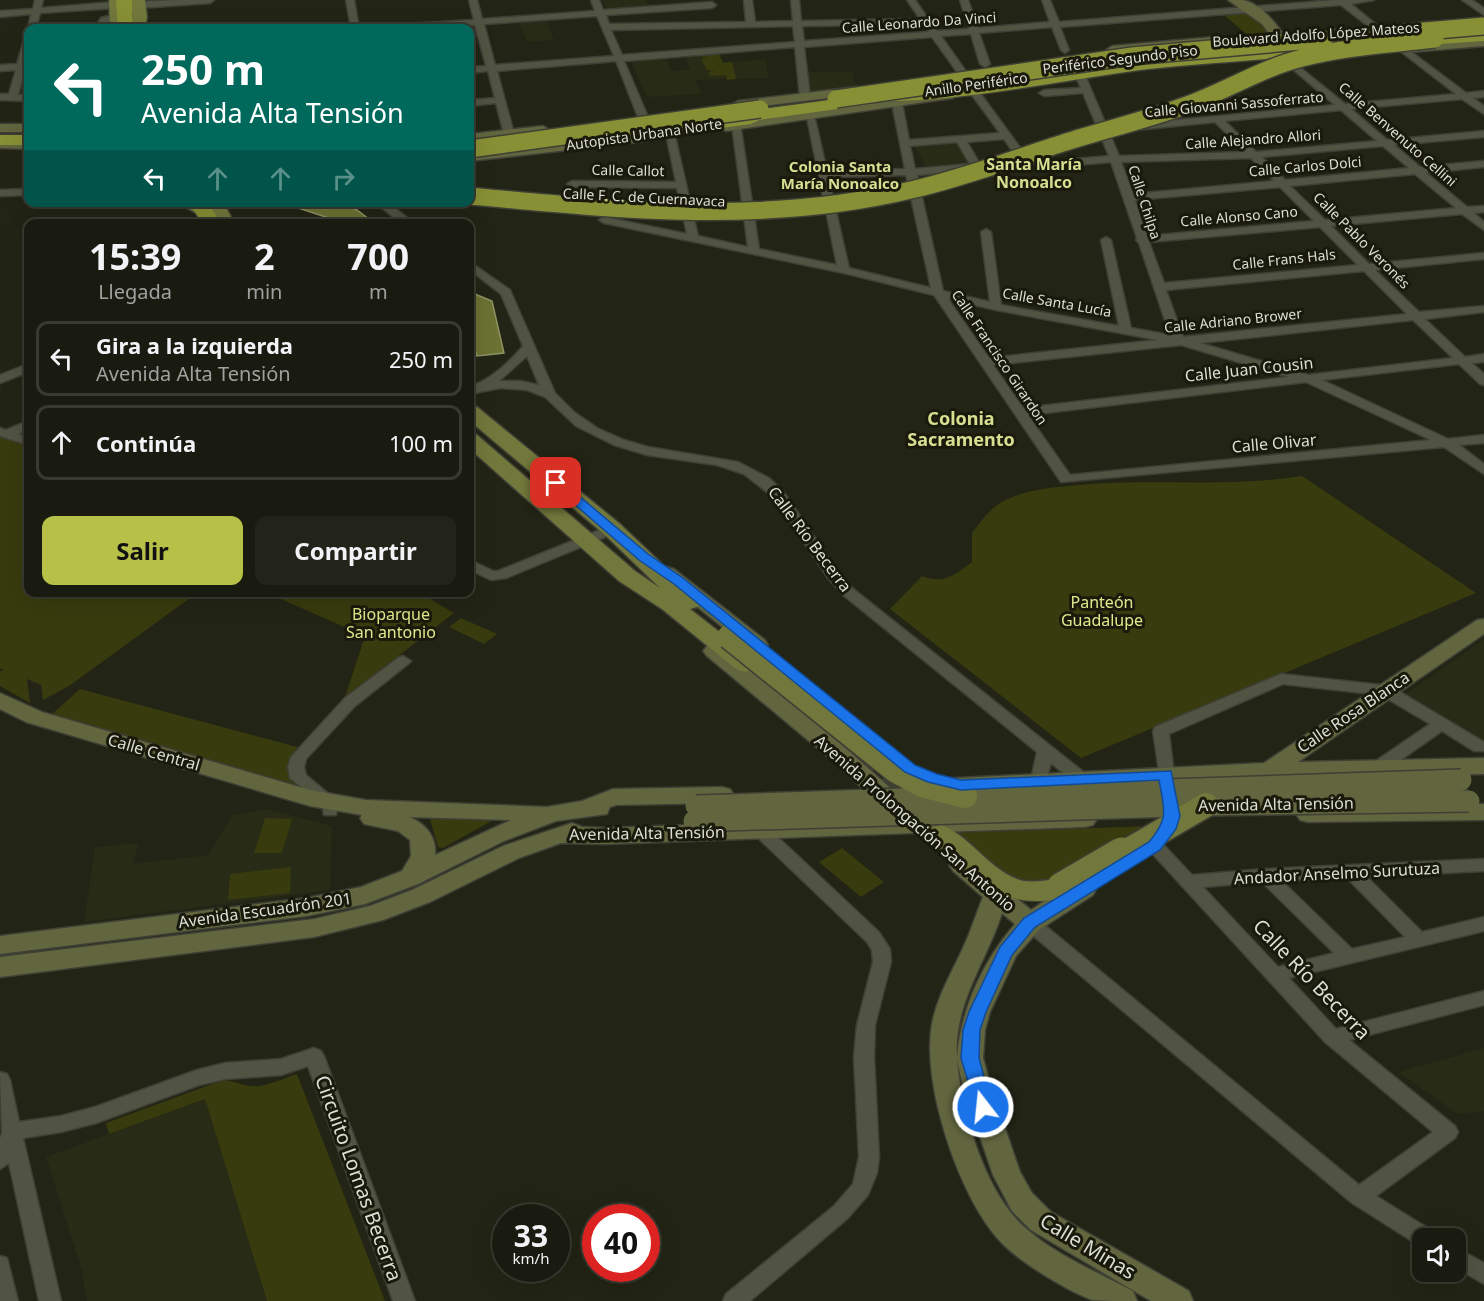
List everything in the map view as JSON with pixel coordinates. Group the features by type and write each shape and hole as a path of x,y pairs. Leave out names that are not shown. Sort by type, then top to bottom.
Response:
{"highway":[{"name":"Anillo Periférico","path":"474,146 820,103 1132,57 1291,39 1484,29"},
{"name":"Anillo Periférico","path":"474,146 518,147 895,100 1139,61 1484,29"},
{"name":"Periférico Segundo Piso","path":"810,108 1121,65 1343,49 1435,39 1484,29"},
{"name":"Periférico Segundo Piso","path":"647,120 836,99 1144,54 1484,29"},
{"path":"836,99 873,90 1088,56 1156,48 1291,39"},
{"path":"474,198 693,214 752,212 834,204 909,191 1199,102 1274,66 1300,58 1334,51 1435,39"},
{"path":"895,100 1143,65 1343,49"},
{"path":"474,146 699,119 760,108"},
{"name":"Autopista Urbana Norte","path":"474,146 551,146 810,108"},
{"path":"474,146 647,120"},
{"name":"Autopista Urbana Norte","path":"474,146 619,127 647,120"},
{"path":"0,131 24,130"},
{"path":"0,142 24,142"},
{"path":"197,207 208,219"},
{"path":"197,207 213,219"}],"main road":[{"path":"1231,6 1255,6 1291,39"},
{"path":"124,13 134,24"},
{"name":"Boulevard Adolfo López Mateos","path":"474,146 671,134 737,125 810,108 1151,45 1291,39"},
{"name":"Boulevard Adolfo López Mateos","path":"647,120 895,100 1080,75 1343,49 1402,48 1484,42"},
{"name":"Avenida Prolongación San Antonio","path":"474,414 644,557 679,581 858,750 881,792 930,830 995,896 1029,923"},
{"path":"474,442 627,576 670,604 858,750"},
{"path":"644,557 669,585 729,637 896,771 922,785 963,790"},
{"name":"Calle Rosa Blanca","path":"1236,814 1269,770 1484,625"},
{"name":"Calle Central","path":"0,700 34,717 413,829 422,839 425,851 420,865 409,878"},
{"name":"Avenida Prolongación San Antonio","path":"858,750 963,790"},
{"name":"Avenida Alta Tensión","path":"554,824 598,824 695,813 963,790 1039,780 1269,770 1376,770 1482,757"},
{"path":"1166,774 1172,816"},
{"path":"1085,778 1100,784 1109,796 1111,807 1106,818"},
{"path":"1039,780 1009,798 934,807 930,830 989,877 1004,886 1033,894 1062,888 1206,805"},
{"name":"Avenida Alta Tensión","path":"586,808 613,797 963,790 1477,795"},
{"name":"Avenida Alta Tensión","path":"554,824 605,836 760,830 930,830 1106,818 1236,814 1477,795"},
{"name":"Avenida Alta Tensión","path":"586,808 695,813 1206,805 1477,795"},
{"name":"Calle Central","path":"324,804 554,824"},
{"name":"Avenida Escuadrón 201","path":"0,945 50,950 314,928 374,915 421,896 511,852 554,824 571,809 586,808"},
{"name":"Calle Minas","path":"1172,816 1169,829 1155,846 1029,923 1006,951 977,1012 972,1030 970,1058 977,1088 1007,1175 1022,1202 1041,1221 1178,1301"},
{"name":"Avenida Escuadrón 201","path":"0,967 50,950 308,907 365,895 409,878 496,835 554,824"},
{"name":"Calle Minas","path":"995,896 980,938 951,1000 944,1026 943,1064 959,1132 979,1181 997,1214 1009,1230 1022,1242 1049,1259 1122,1301"},
{"path":"1049,1259 1071,1238"}],"street":[{"path":"33,24 39,0"},
{"path":"0,14 36,11 124,13 210,0"},
{"path":"350,0 354,24"},
{"path":"473,0 498,100 508,130"},
{"path":"595,0 647,120"},
{"path":"748,0 751,24"},
{"path":"795,0 799,45 810,108 844,270"},
{"path":"911,0 960,70"},
{"path":"964,0 976,30 985,64"},
{"path":"1046,0 1065,50"},
{"path":"1216,0 1231,6"},
{"path":"1255,6 1370,0"},
{"path":"1466,0 1484,12"},
{"path":"1341,1 1375,27"},
{"path":"450,24 601,13 692,3 712,5"},
{"name":"Calle Leonardo Da Vinci","path":"474,70 976,30 1054,26 1231,6"},
{"path":"102,24 104,20 124,13"},
{"path":"607,27 926,21"},
{"path":"1402,48 1484,111"},
{"name":"Calle Benvenuto Cellini","path":"1343,49 1290,64 1345,107 1484,227"},
{"path":"0,68 24,66"},
{"path":"13,97 24,69"},
{"name":"Calle Chilpa","path":"1080,75 1115,159 1141,240 1178,340"},
{"path":"1044,93 1086,90"},
{"path":"974,91 1024,160"},
{"name":"Calle Giovanni Sassoferrato","path":"1130,127 1484,94"},
{"path":"0,97 24,98"},
{"path":"474,103 498,100"},
{"name":"Calle Francisco Girardon","path":"895,100 938,293 1066,479"},
{"name":"Calle Pablo Veronés","path":"1218,120 1484,381"},
{"path":"737,125 747,216 754,252"},
{"name":"Calle F. C. de Cuernavaca","path":"474,198 689,217 747,216 831,208 914,193 1130,127"},
{"path":"671,134 693,238"},
{"name":"Calle Alejandro Allori","path":"1024,160 1053,164 1115,159 1255,155 1484,134"},
{"path":"904,142 1006,136"},
{"path":"823,174 910,172 974,167 975,164 960,139"},
{"name":"Calle Carlos Dolci","path":"1128,198 1484,164"},
{"name":"Calle Callot","path":"572,184 683,185"},
{"path":"0,193 24,192"},
{"path":"387,207 403,219"},
{"name":"Calle Alonso Cano","path":"1141,240 1484,208"},
{"name":"Calle Santa Lucía","path":"604,220 844,270 996,307 1178,340 1309,379 1447,443 1484,470"},
{"path":"986,232 996,307"},
{"path":"1106,240 1126,330"},
{"name":"Calle Frans Hals","path":"1159,288 1484,256"},
{"name":"Calle Río Becerra","path":"474,268 506,292 549,394 560,407 598,434 620,443 647,451 737,465 753,471 778,494 832,574 847,591 1045,750 1085,778"},
{"name":"Calle Adriano Brower","path":"985,363 1178,340 1484,309"},
{"path":"484,386 519,359 529,346"},
{"name":"Calle Juan Cousin","path":"1018,412 1484,358"},
{"path":"0,379 24,370"},
{"path":"474,389 484,386 526,384 549,394"},
{"path":"3,433 24,426"},
{"path":"3,433 24,440"},
{"name":"Calle Olivar","path":"1066,479 1484,439"},
{"path":"474,566 491,576 501,575 612,529"},
{"path":"324,804 298,778 296,767 299,757 350,702 404,662"},
{"path":"1166,774 1161,730 1281,679 1385,690 1441,724 1482,757"},
{"path":"1376,770 1441,724"},
{"path":"1039,780 1045,750"},
{"path":"734,1301 841,1212 861,1189 867,1173 869,1157 864,1057 866,1025 882,962 881,949 873,937 760,830"},
{"name":"Calle Río Becerra","path":"1155,846 1332,1037 1448,1132 1359,1197"},
{"name":"Andador Anselmo Surutuza","path":"1189,882 1266,875 1484,865"},
{"path":"1352,872 1420,940"},
{"path":"1266,875 1349,957"},
{"name":"Avenida Prolongación San Antonio","path":"1029,923 1359,1197 1412,1230"},
{"path":"1274,975 1484,924"},
{"path":"1332,1037 1484,999"},
{"name":"Circuito Lomas Becerra","path":"13,1131 61,1124 96,1115 196,1078 225,1071 281,1067 314,1056 404,1301"},
{"path":"0,1080 50,1301"},
{"path":"0,1161 13,1131"},
{"path":"1466,1263 1484,1274"},
{"path":"0,1265 8,1301"}],"shaded area":[{"path":"603,0 646,0 649,7 607,10"},
{"path":"546,20 554,40 527,42 519,23"},
{"path":"719,54 724,63 765,59 769,78 696,80 702,94 647,97 631,61 666,58 672,71 690,70 685,57"},
{"path":"807,72 852,72 855,83 862,88 811,93"},
{"path":"958,142 969,165 926,167 914,145"},
{"path":"295,207 350,207 369,219 332,219"},
{"path":"474,294 492,301 504,353 477,356 474,347"},
{"path":"1484,639 1484,747 1401,697"},
{"path":"268,809 332,826 330,890 84,922 95,847 139,843 133,864 208,855 232,815"},
{"path":"1484,1048 1484,1111 1458,1114 1398,1072"},
{"path":"205,1099 267,1301 87,1301 82,1271 46,1157"}],"green space":[{"path":"1251,13 1276,35 1252,39 1224,15"},
{"path":"719,54 723,63 732,62 736,79 727,80 726,75 710,76 708,72 715,71 707,70 701,59 707,58 700,56"},
{"path":"0,437 24,443 24,597 191,597 69,686 43,700 41,685 27,679 30,703 0,686 0,671 4,670 0,668"},
{"name":"Panteón Guadalupe","path":"1302,476 1476,593 1081,758 890,609 922,576 943,579 972,562 972,533 992,509 1002,502 1025,493 1107,483 1274,480"},
{"name":"Bioparque San antonio","path":"276,597 427,597 454,613 345,697 365,636"},
{"path":"461,618 497,634 484,644 449,627"},
{"path":"80,689 301,748 290,778 298,788 52,714"},
{"path":"432,817 492,818 493,820 443,848 438,847 430,819"},
{"path":"265,818 292,819 282,853 254,853"},
{"path":"1152,826 1057,881 1014,883 951,833"},
{"path":"842,848 884,882 861,897 819,862"},
{"path":"291,867 290,893 228,900 230,874"},
{"path":"297,1074 385,1301 267,1301 205,1099 109,1134 106,1123 223,1080 257,1086"}],"tunnel":[{"path":"856,754 915,810"}],"district":[{"name":"Santa María Nonoalco","path":"1034,173"},
{"name":"Colonia Santa María Nonoalco","path":"840,174"},
{"name":"Colonia Sacramento","path":"961,428"}],"route":[{"path":"556,483 644,557 679,581 910,768 933,778 961,785 1166,774 1172,816 1169,829 1155,846 1029,923 1006,951 977,1012 972,1030 970,1058 983,1107"}]}
